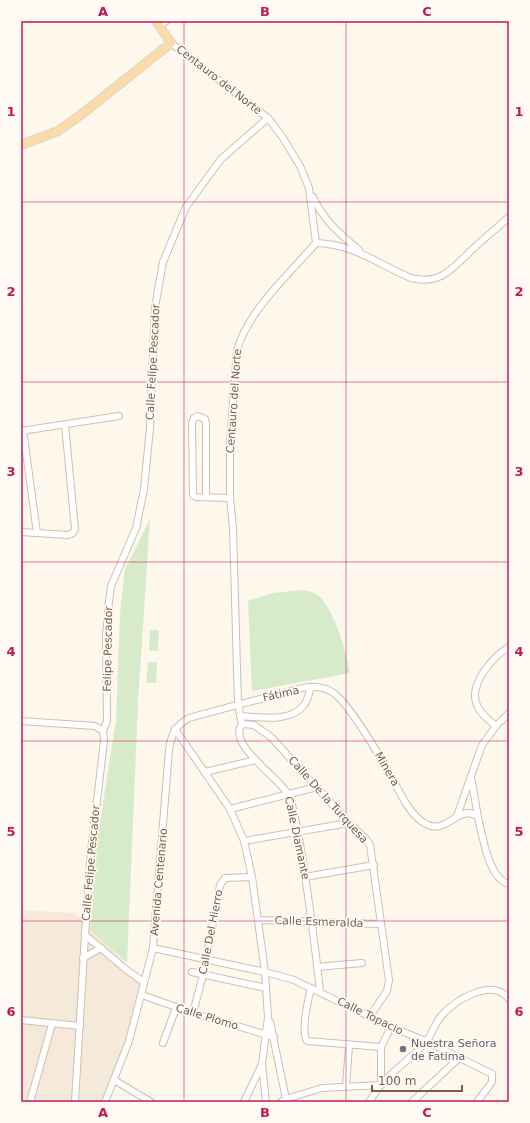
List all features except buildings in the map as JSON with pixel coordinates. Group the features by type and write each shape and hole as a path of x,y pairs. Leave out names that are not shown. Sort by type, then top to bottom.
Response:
{"main road":[{"name":"Centauro del Norte","path":"157,23 171,43"},
{"path":"21,145 42,139 58,131 82,114 171,43"}],"street":[{"path":"157,23 166,21"},
{"name":"Centauro del Norte","path":"171,43 268,118 292,152 309,188 316,243 255,315 240,340 237,350 230,443 230,498 233,528 238,704"},
{"name":"Calle Felipe Pescador","path":"118,568 136,528 147,473 155,307 163,262 186,207 221,159 268,118"},
{"path":"309,188 321,213 331,226 362,253"},
{"path":"316,243 339,245 362,253 411,278 420,280 433,279 450,271 509,217"},
{"path":"37,534 22,431 119,416"},
{"path":"206,496 206,423 205,418 198,416 194,418 192,423 193,495 196,497 206,496 230,498"},
{"path":"21,532 71,535 75,529 64,425"},
{"name":"Felipe Pescador","path":"104,741 103,731 107,721 106,636 111,586 118,568"},
{"path":"496,726 479,709 475,698 476,691 488,665 499,653 509,647"},
{"path":"240,716 272,718 294,714 303,706 311,687"},
{"name":"Fátima","path":"238,704 311,687 325,688"},
{"name":"Minera","path":"325,688 341,699 373,746 411,810 426,824 440,827 446,825 457,816"},
{"path":"238,704 189,718 181,722 176,729 230,809 244,841 259,920 265,972 268,1018 262,1064 266,1102"},
{"name":"Calle Diamante","path":"238,704 242,724 239,728 239,736 256,760 289,794 313,923 320,991"},
{"path":"457,816 482,745 496,726 509,713"},
{"path":"21,721 95,726 103,731"},
{"name":"Calle De la Turquesa","path":"242,724 254,725 266,732 349,823 366,839 371,850 380,924 389,980 387,991 370,1016"},
{"name":"Avenida Centenario","path":"106,1101 129,1041 153,948 169,750 171,737 176,729"},
{"name":"Calle Felipe Pescador","path":"104,741 91,851 85,935 144,982"},
{"path":"205,772 256,760"},
{"path":"471,776 478,817 494,870 501,881 509,884"},
{"path":"230,809 317,787"},
{"path":"457,816 468,812 478,817"},
{"path":"244,841 349,823"},
{"path":"305,877 374,865"},
{"name":"Calle Del Hierro","path":"193,1013 203,975 220,885 223,881 230,877 252,878"},
{"name":"Calle Esmeralda","path":"259,920 313,923 380,924"},
{"path":"75,1102 85,935"},
{"path":"84,958 101,948"},
{"name":"Calle Topacio","path":"153,948 265,972 294,980 320,991 391,1027 426,1041 489,1073 493,1077 492,1082 477,1102"},
{"path":"317,966 362,963"},
{"path":"192,972 266,988"},
{"path":"311,988 307,1006 305,1036 309,1042 381,1047"},
{"path":"369,1102 381,1085 426,1041 438,1021 457,1002 476,993 493,990 501,992 509,999"},
{"name":"Calle Plomo","path":"142,995 176,1008 274,1037"},
{"path":"163,1043 176,1008"},
{"path":"268,1018 274,1037 283,1100 310,1091 346,1086 381,1085"},
{"path":"21,1020 80,1026"},
{"path":"30,1102 52,1024"},
{"path":"381,1085 381,1047 391,1027"},
{"path":"346,1086 350,1046"},
{"path":"412,1102 459,1058"},
{"path":"244,1102 262,1064"},
{"path":"114,1080 151,1102"}],"shaded area":[{"path":"21,910 75,913 146,984 116,1078 100,1102 21,1102"}],"green space":[{"path":"150,519 138,702 127,963 90,930 96,848 116,720 120,614 125,569"},
{"path":"301,590 319,596 333,616 346,655 350,673 252,691 248,601 273,593"},
{"path":"150,630 159,630 158,651 149,650"},
{"path":"148,662 157,662 156,683 146,683"}],"place":[{"name":"Nuestra Señora de Fatima","path":"403,1049"}]}
